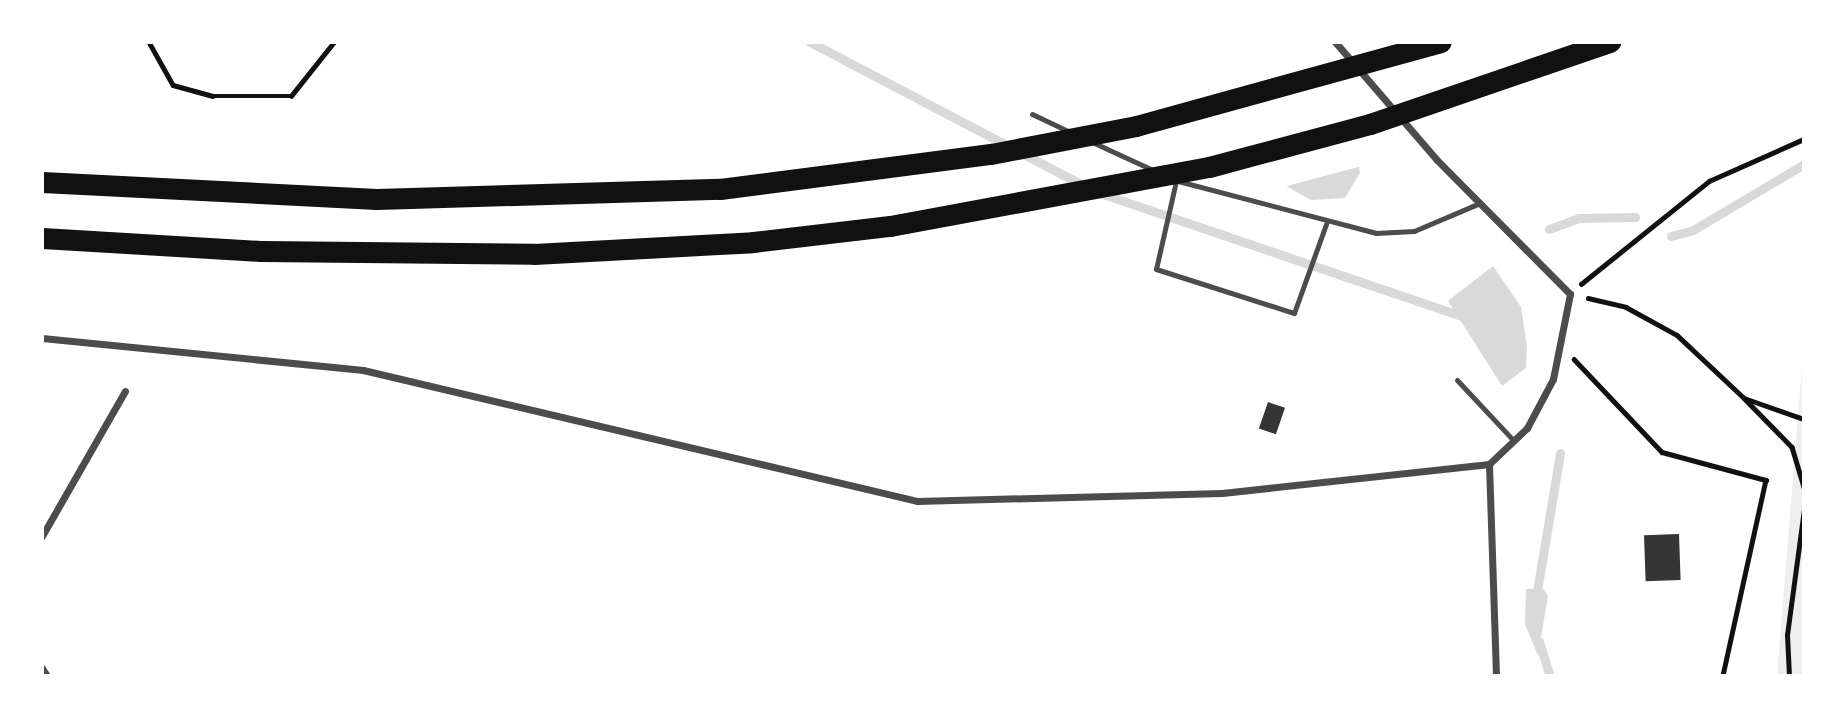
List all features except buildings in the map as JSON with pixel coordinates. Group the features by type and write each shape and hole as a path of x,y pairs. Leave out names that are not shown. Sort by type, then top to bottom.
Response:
{"highway":[{"path":"42,182 377,199 720,189 896,169 1136,126 1441,42"},
{"path":"42,238 424,255 752,242 1049,201 1370,124 1610,42"}],"street":[{"path":"42,338 363,370 916,501 1222,493 1489,464 1514,441 1553,379 1570,293 1480,203 1335,42"},
{"path":"42,536 125,391"},
{"path":"1489,464 1496,676"},
{"path":"42,668 47,676"}],"lane":[{"path":"1032,114 1176,181 1326,224 1376,233 1414,231 1480,203"},
{"path":"1176,181 1156,268 1293,313 1308,281 1326,224"},
{"path":"1457,380 1514,441"}],"path":[{"path":"149,42 173,85 213,96 291,96 334,42"},
{"path":"1570,293 1709,181 1804,139"},
{"path":"1570,293 1626,307 1677,335 1792,447 1804,487"},
{"path":"1560,342 1610,403 1662,452 1766,480 1723,676"},
{"path":"1744,398 1804,419"},
{"path":"1788,676 1787,635 1804,510"}],"shaded area":[{"path":"1358,161 1360,173 1345,198 1311,200 1286,186"},
{"path":"1493,266 1521,307 1527,347 1526,368 1502,386 1448,301"},
{"path":"1804,342 1804,676 1777,676"},
{"path":"1526,589 1543,589 1548,595 1538,656 1525,624"}],"pier":[{"path":"1337,140 1357,149 1362,166 1283,187 1283,163 1291,150"}],"waterway":[{"path":"810,42 1084,186"},
{"path":"1671,236 1693,230 1804,164"},
{"path":"1097,192 1465,317"},
{"path":"1549,229 1579,218 1635,217"},
{"path":"1536,597 1560,453"},
{"path":"1539,641 1550,676"}]}
